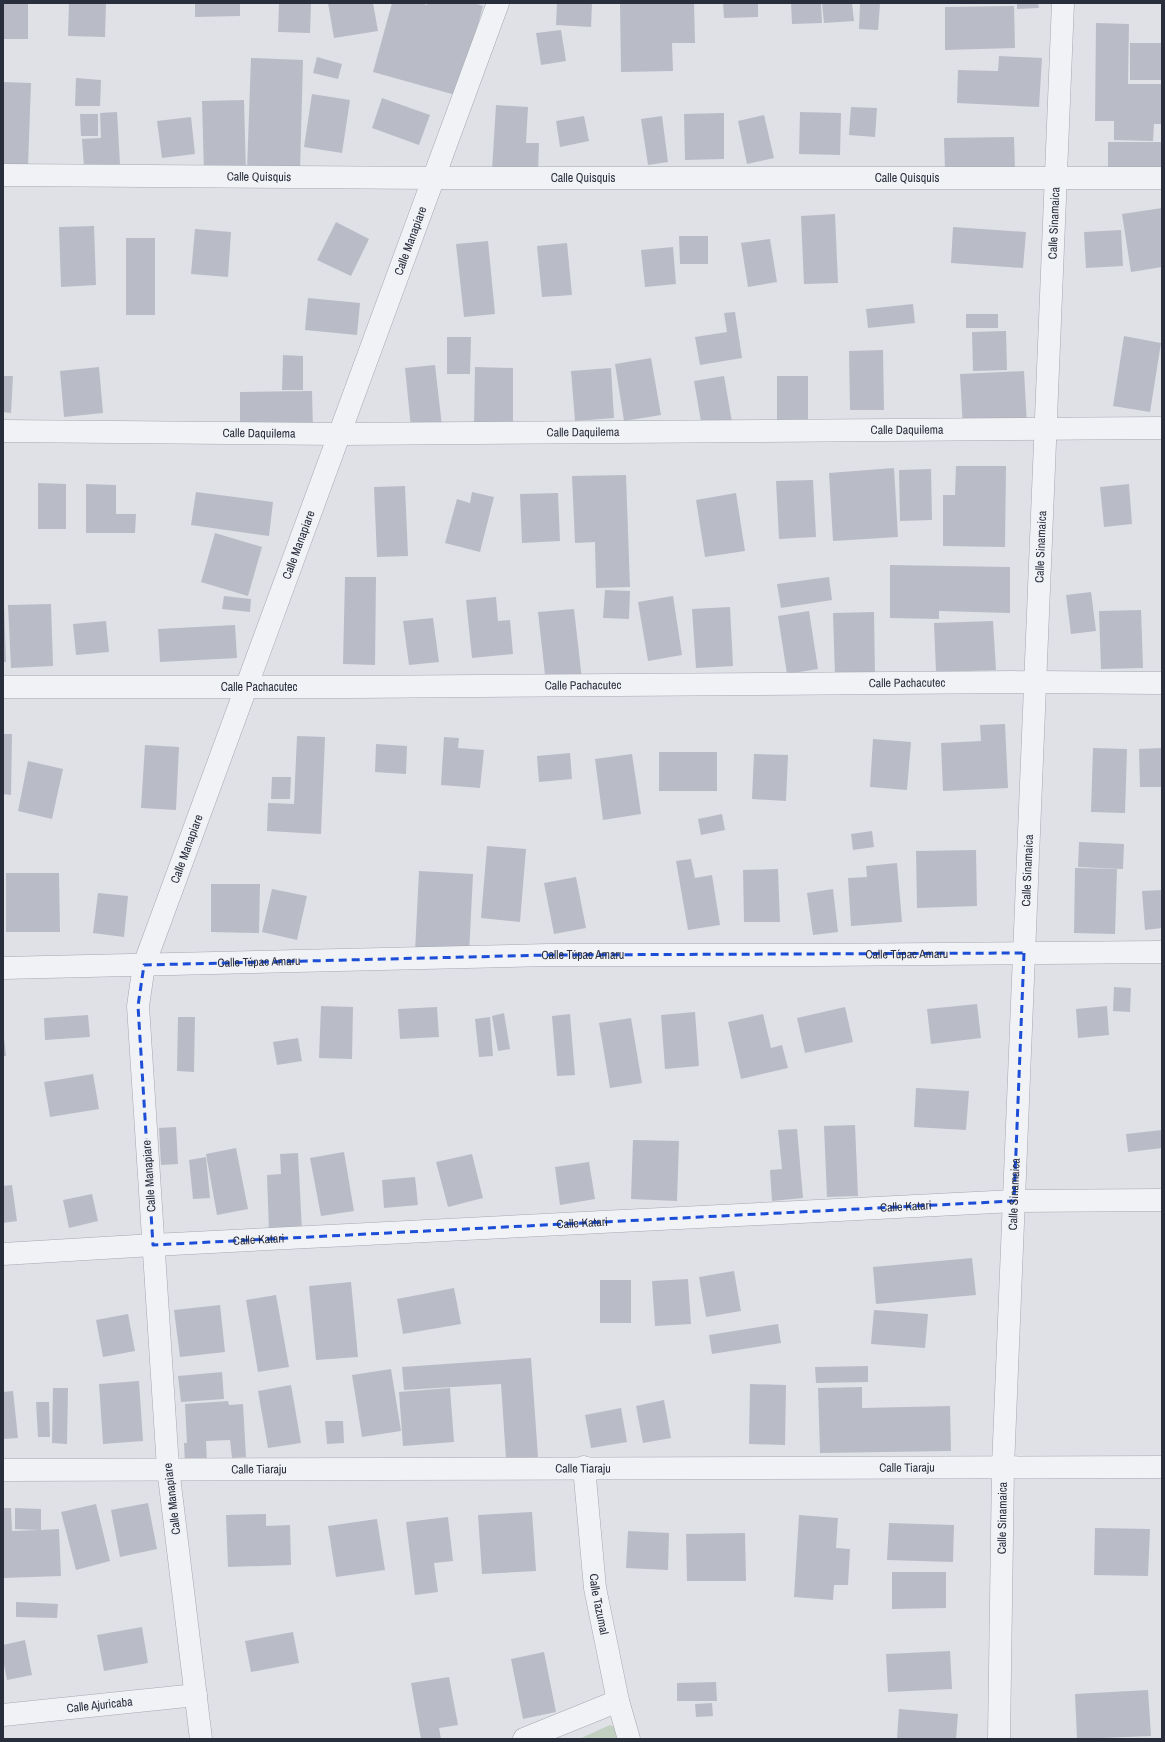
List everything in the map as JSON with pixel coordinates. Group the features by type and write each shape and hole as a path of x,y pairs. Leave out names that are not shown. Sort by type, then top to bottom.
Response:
{"street":[{"name":"Calle Manapiare","path":"201,1739 168,1468 138,1006 144,964 498,3"},
{"name":"Calle Sinamaica","path":"999,1739 1003,1467 1062,3"},
{"name":"Calle Quisquis","path":"3,175 434,178 1162,178"},
{"name":"Calle Daquilema","path":"3,432 340,434 1162,428"},
{"name":"Calle Pachacutec","path":"3,687 1035,682 1162,683"},
{"name":"Calle Túpac Amaru","path":"3,968 548,955 820,955 1162,952"},
{"name":"Calle Katari","path":"3,1254 1014,1201 1162,1200"},
{"name":"Calle Tazumal","path":"584,1467 595,1588 618,1701 629,1739"},
{"name":"Calle Tiaraju","path":"3,1470 168,1468 1162,1467"},
{"name":"Calle Ajuricaba","path":"3,1715 196,1695"},
{"path":"533,1737 618,1701"}],"highlighted area":[{"path":"1024,953 1014,1201 153,1245 138,1006 144,965 548,955"}],"green space":[{"path":"610,1725 615,1727 617,1739 579,1739"}],"building":[{"path":"3,3 28,3 28,39 3,39"},
{"path":"69,3 106,3 105,37 68,36"},
{"path":"195,3 240,3 240,16 195,17"},
{"path":"279,3 311,3 310,33 278,32"},
{"path":"328,3 373,3 378,31 334,38"},
{"path":"392,3 421,3 427,5 427,3 474,3 483,6 459,96 373,72"},
{"path":"557,3 592,3 591,27 556,25"},
{"path":"620,3 694,3 695,43 672,43 673,71 621,72"},
{"path":"723,3 758,3 758,17 724,18"},
{"path":"791,3 821,3 822,23 792,24"},
{"path":"822,3 852,3 854,21 824,23"},
{"path":"860,3 880,4 878,30 859,29"},
{"path":"1017,3 1038,3 1039,8 1017,9"},
{"path":"1014,6 1015,48 945,50 945,7"},
{"path":"1096,23 1129,24 1128,84 1162,84 1162,124 1154,124 1153,141 1114,140 1114,121 1095,121"},
{"path":"561,30 566,61 541,65 536,33"},
{"path":"1130,43 1162,43 1162,80 1130,80"},
{"path":"999,56 1042,58 1039,107 957,103 958,70 998,71"},
{"path":"317,57 342,64 338,79 313,73"},
{"path":"251,58 303,60 300,172 247,170"},
{"path":"76,78 101,80 100,106 75,106"},
{"path":"3,82 31,83 28,167 3,166"},
{"path":"312,94 350,100 342,153 304,147"},
{"path":"382,98 430,115 419,145 372,128"},
{"path":"244,100 246,173 204,174 202,101"},
{"path":"496,105 528,107 526,143 539,143 538,173 492,170"},
{"path":"851,107 877,108 875,137 849,135"},
{"path":"117,112 120,164 84,167 82,139 101,138 100,113"},
{"path":"800,112 841,113 840,155 799,154"},
{"path":"724,113 724,159 685,160 684,114"},
{"path":"80,114 98,114 98,136 81,136"},
{"path":"764,115 774,158 747,164 738,121"},
{"path":"584,116 589,141 560,147 556,121"},
{"path":"662,116 668,162 648,165 641,119"},
{"path":"191,117 195,154 162,158 157,121"},
{"path":"1014,137 1015,170 945,170 944,138"},
{"path":"1108,142 1162,142 1162,176 1108,175"},
{"path":"1162,208 1162,267 1131,272 1122,214"},
{"path":"835,214 838,283 804,284 801,216"},
{"path":"336,222 369,239 351,276 317,260"},
{"path":"94,226 96,285 61,287 59,227"},
{"path":"953,227 1026,232 1023,268 951,263"},
{"path":"195,229 231,232 228,277 191,274"},
{"path":"1121,230 1123,266 1086,268 1084,232"},
{"path":"679,236 708,236 708,264 680,264"},
{"path":"126,238 155,238 155,315 126,315"},
{"path":"770,239 777,282 748,287 741,243"},
{"path":"488,241 495,314 464,317 456,244"},
{"path":"567,243 572,295 542,297 537,246"},
{"path":"673,247 676,284 645,287 641,250"},
{"path":"308,298 360,303 357,335 305,330"},
{"path":"913,304 915,323 868,328 866,309"},
{"path":"735,312 742,358 700,365 695,337 727,332 724,313"},
{"path":"966,314 998,314 998,328 966,328"},
{"path":"1006,331 1007,370 973,371 972,332"},
{"path":"1124,336 1161,343 1150,412 1113,406"},
{"path":"447,337 471,337 470,374 447,374"},
{"path":"883,350 884,410 850,410 849,351"},
{"path":"283,355 303,356 303,390 282,390"},
{"path":"651,358 661,415 624,421 615,364"},
{"path":"435,365 443,435 412,438 405,368"},
{"path":"99,367 103,413 64,417 60,371"},
{"path":"475,367 513,368 513,428 474,427"},
{"path":"611,368 614,418 575,421 571,371"},
{"path":"1024,371 1027,425 963,428 960,374"},
{"path":"3,376 13,376 11,413 3,412"},
{"path":"724,376 734,434 704,439 694,381"},
{"path":"777,376 808,376 808,422 777,422"},
{"path":"312,391 313,431 240,432 240,392"},
{"path":"956,466 1006,466 1005,547 943,546 943,495 955,495"},
{"path":"894,468 898,537 833,541 829,473"},
{"path":"931,469 932,520 900,521 899,470"},
{"path":"626,475 630,587 596,588 595,542 575,543 572,476"},
{"path":"813,480 816,537 779,539 776,481"},
{"path":"38,483 66,484 66,529 38,529"},
{"path":"86,484 116,485 116,514 136,514 135,533 86,533"},
{"path":"1129,484 1132,524 1104,527 1100,487"},
{"path":"405,486 408,556 377,557 374,487"},
{"path":"196,492 273,502 269,536 191,525"},
{"path":"472,492 494,497 480,552 445,543 457,499 470,503"},
{"path":"558,493 560,541 522,543 520,494"},
{"path":"736,493 745,551 705,557 696,500"},
{"path":"215,533 262,547 248,596 201,582"},
{"path":"890,565 1010,567 1010,613 939,611 939,619 890,618"},
{"path":"345,577 376,577 375,665 343,664"},
{"path":"829,577 832,600 781,608 777,584"},
{"path":"605,590 630,591 629,619 603,618"},
{"path":"1091,592 1096,631 1071,634 1066,595"},
{"path":"224,596 251,599 250,612 222,609"},
{"path":"673,596 682,655 648,661 638,602"},
{"path":"496,597 498,621 510,620 513,654 472,658 466,600"},
{"path":"4,603 6,662 3,662"},
{"path":"51,604 53,666 11,668 8,605"},
{"path":"730,607 733,666 696,668 692,609"},
{"path":"574,609 582,680 546,684 538,612"},
{"path":"1141,610 1143,668 1101,669 1099,611"},
{"path":"809,611 818,669 787,674 778,616"},
{"path":"874,612 875,676 835,677 833,613"},
{"path":"433,618 439,662 409,665 403,621"},
{"path":"106,621 109,652 76,655 73,624"},
{"path":"993,621 996,670 936,672 934,623"},
{"path":"235,625 237,658 160,662 158,629"},
{"path":"1005,724 1008,788 943,791 941,743 981,741 980,725"},
{"path":"3,734 12,734 11,795 3,794"},
{"path":"297,736 325,737 321,834 267,831 268,803 294,804"},
{"path":"444,737 459,738 458,748 484,750 480,788 441,785"},
{"path":"873,739 911,742 907,790 870,787"},
{"path":"376,744 407,746 406,774 375,772"},
{"path":"145,745 179,747 176,810 141,808"},
{"path":"1093,748 1127,749 1125,813 1091,812"},
{"path":"1162,748 1162,787 1140,787 1139,749"},
{"path":"659,752 717,752 717,791 659,791"},
{"path":"570,753 572,779 539,782 537,756"},
{"path":"632,754 641,814 603,820 595,759"},
{"path":"754,754 788,755 786,801 752,799"},
{"path":"28,761 63,769 52,819 18,811"},
{"path":"272,777 291,777 290,799 271,799"},
{"path":"722,814 725,830 701,835 698,819"},
{"path":"872,831 874,847 853,850 851,834"},
{"path":"1079,842 1124,844 1123,869 1078,867"},
{"path":"487,846 526,849 520,922 481,918"},
{"path":"976,850 977,906 917,908 916,851"},
{"path":"691,859 695,878 712,875 720,925 688,930 676,861"},
{"path":"897,863 902,922 851,926 848,878 867,877 866,866"},
{"path":"1075,868 1117,869 1115,934 1074,933"},
{"path":"778,869 780,922 744,922 743,870"},
{"path":"419,871 473,874 469,955 415,952"},
{"path":"6,873 59,873 60,932 6,932"},
{"path":"576,877 586,928 554,934 544,883"},
{"path":"211,884 260,884 259,933 211,932"},
{"path":"272,889 307,896 297,940 262,932"},
{"path":"833,889 838,932 813,935 807,893"},
{"path":"1162,890 1162,928 1145,930 1142,891"},
{"path":"98,893 128,896 124,937 93,933"},
{"path":"1114,987 1131,988 1130,1012 1113,1011"},
{"path":"977,1004 981,1038 931,1044 927,1009"},
{"path":"321,1006 353,1007 352,1059 319,1058"},
{"path":"1107,1006 1109,1035 1078,1038 1076,1009"},
{"path":"437,1007 439,1037 400,1039 398,1009"},
{"path":"845,1007 853,1042 805,1053 797,1018"},
{"path":"695,1012 699,1066 665,1069 661,1015"},
{"path":"504,1013 510,1049 498,1051 492,1016"},
{"path":"570,1014 575,1075 557,1076 552,1016"},
{"path":"763,1014 771,1048 782,1045 788,1068 741,1079 728,1022"},
{"path":"88,1015 90,1037 45,1040 44,1018"},
{"path":"178,1017 195,1017 194,1072 177,1071"},
{"path":"490,1017 493,1056 479,1057 475,1019"},
{"path":"631,1018 642,1083 610,1088 599,1023"},
{"path":"3,1028 6,1056 3,1056"},
{"path":"298,1038 302,1061 277,1065 273,1042"},
{"path":"93,1074 99,1109 50,1117 44,1082"},
{"path":"916,1088 969,1091 966,1130 914,1127"},
{"path":"855,1125 858,1196 827,1197 824,1126"},
{"path":"176,1127 178,1164 161,1165 159,1128"},
{"path":"797,1129 803,1198 772,1201 770,1170 782,1169 778,1130"},
{"path":"1162,1130 1162,1148 1128,1152 1126,1134"},
{"path":"633,1140 679,1141 677,1201 631,1199"},
{"path":"236,1148 248,1209 217,1215 206,1154"},
{"path":"344,1152 354,1211 321,1216 310,1158"},
{"path":"298,1153 302,1231 269,1232 267,1175 281,1174 280,1154"},
{"path":"472,1154 483,1198 448,1207 436,1162"},
{"path":"206,1157 210,1198 193,1199 189,1160"},
{"path":"589,1162 595,1199 560,1205 555,1167"},
{"path":"415,1177 418,1205 384,1208 382,1180"},
{"path":"12,1185 17,1221 3,1223 3,1186"},
{"path":"92,1194 98,1221 69,1228 63,1200"},
{"path":"972,1258 976,1295 876,1304 873,1267"},
{"path":"734,1271 741,1311 706,1317 699,1277"},
{"path":"688,1279 691,1324 655,1326 652,1281"},
{"path":"600,1280 631,1280 631,1323 600,1323"},
{"path":"351,1282 358,1357 316,1360 309,1286"},
{"path":"454,1288 461,1324 403,1334 397,1299"},
{"path":"276,1295 289,1367 258,1372 246,1300"},
{"path":"220,1305 225,1352 180,1357 174,1310"},
{"path":"874,1310 928,1314 925,1348 871,1344"},
{"path":"128,1314 135,1351 103,1357 96,1320"},
{"path":"778,1324 781,1343 712,1354 709,1335"},
{"path":"531,1358 538,1457 506,1459 501,1384 404,1390 402,1367"},
{"path":"868,1366 868,1382 816,1383 815,1367"},
{"path":"391,1369 401,1431 362,1437 352,1375"},
{"path":"222,1372 224,1399 181,1402 178,1376"},
{"path":"139,1381 143,1441 103,1444 99,1384"},
{"path":"750,1384 786,1385 785,1445 749,1444"},
{"path":"291,1385 301,1443 268,1448 258,1391"},
{"path":"862,1387 862,1408 950,1406 951,1451 820,1453 818,1388"},
{"path":"53,1388 68,1388 67,1444 52,1443"},
{"path":"450,1388 454,1442 403,1446 399,1392"},
{"path":"13,1391 18,1438 3,1439 3,1392"},
{"path":"664,1400 671,1438 643,1443 636,1406"},
{"path":"228,1401 229,1405 243,1404 246,1457 232,1458 230,1440 206,1441 207,1464 185,1464 184,1443 187,1443 185,1404"},
{"path":"36,1402 49,1402 50,1437 38,1437"},
{"path":"621,1408 627,1442 591,1448 585,1415"},
{"path":"325,1421 343,1421 344,1443 327,1444"},
{"path":"148,1503 157,1549 120,1557 111,1510"},
{"path":"96,1504 110,1561 76,1570 61,1512"},
{"path":"3,1508 11,1508 12,1531 39,1530 15,1529 15,1508 41,1509 41,1530 59,1529 61,1576 3,1578"},
{"path":"532,1512 536,1571 482,1574 478,1515"},
{"path":"266,1514 266,1526 290,1525 291,1565 228,1567 226,1515"},
{"path":"799,1515 838,1518 836,1548 850,1549 848,1585 834,1585 833,1600 794,1597"},
{"path":"448,1517 453,1561 434,1563 438,1592 415,1595 406,1522"},
{"path":"377,1519 385,1570 336,1577 328,1526"},
{"path":"889,1523 954,1525 953,1562 887,1560"},
{"path":"1095,1528 1150,1529 1148,1576 1094,1575"},
{"path":"628,1531 669,1533 668,1570 626,1568"},
{"path":"745,1533 746,1581 687,1581 686,1534"},
{"path":"892,1572 946,1572 946,1608 892,1609"},
{"path":"16,1602 58,1604 57,1618 16,1617"},
{"path":"142,1627 148,1663 104,1671 97,1635"},
{"path":"293,1632 299,1663 251,1672 245,1641"},
{"path":"25,1640 32,1675 7,1680 3,1659 3,1645"},
{"path":"950,1651 952,1689 888,1692 886,1654"},
{"path":"544,1652 556,1712 523,1719 511,1659"},
{"path":"449,1677 458,1725 439,1728 441,1739 421,1739 411,1683"},
{"path":"716,1682 717,1701 677,1701 677,1683"},
{"path":"1148,1690 1151,1736 1077,1739 1075,1694"},
{"path":"712,1703 713,1716 696,1717 695,1704"},
{"path":"899,1709 958,1714 956,1739 897,1739"}]}
